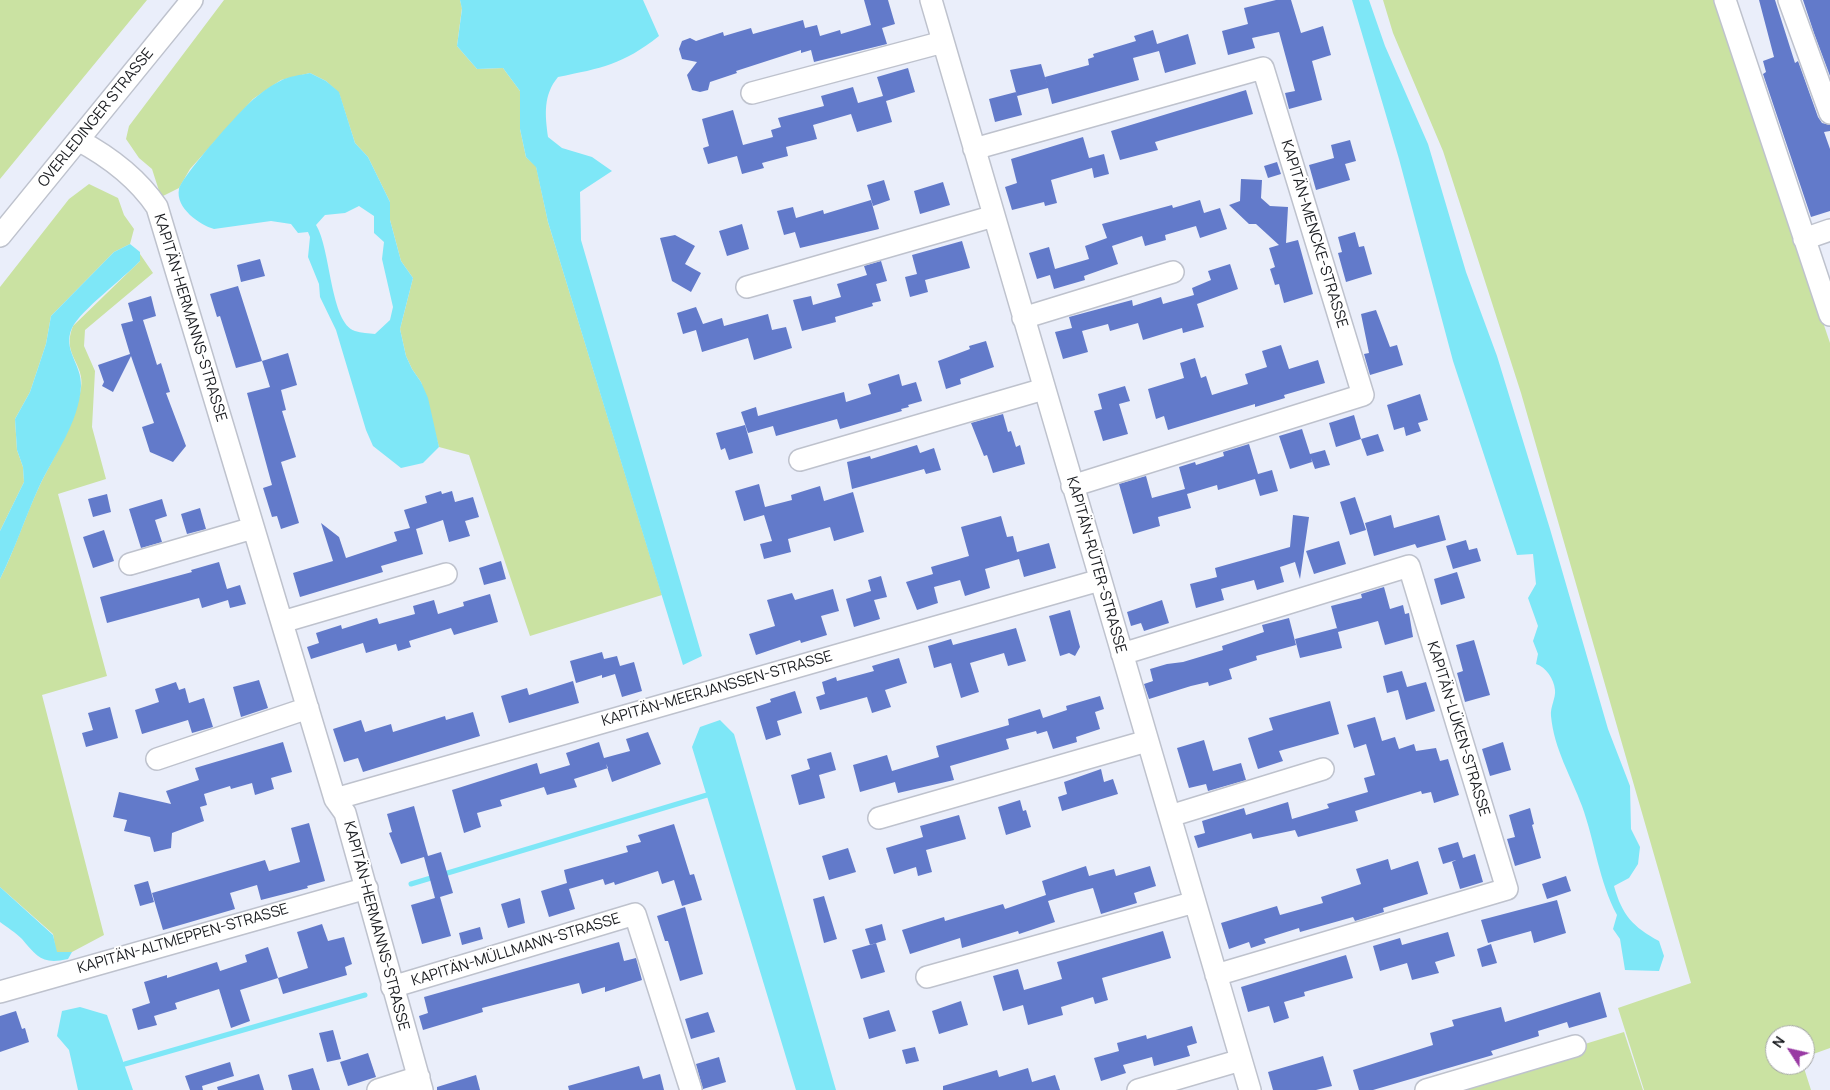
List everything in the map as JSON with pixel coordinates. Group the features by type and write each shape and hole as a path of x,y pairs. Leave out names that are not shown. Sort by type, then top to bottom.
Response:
{"street":[{"name":"OVERLEDINGER STRASSE","path":"0,236 192,0"},
{"name":"KAPITÄN-RÜTER-STRASSE","path":"931,0 1250,1090"},
{"path":"1725,0 1830,315"},
{"path":"1789,0 1830,114"},
{"path":"752,93 943,42"},
{"name":"KAPITÄN-MENCKE-STRASSE","path":"974,149 1262,68 1363,395 1072,486"},
{"name":"KAPITÄN-HERMANNS-STRASSE","path":"78,140 115,164 147,193 157,207 335,799 345,813 367,888 392,987 421,1083"},
{"path":"747,286 994,216"},
{"path":"1804,239 1830,230"},
{"path":"1023,318 1173,272"},
{"path":"800,460 1044,389"},
{"path":"130,564 253,528"},
{"name":"KAPITÄN-LÜKEN-STRASSE","path":"1122,654 1409,566 1507,889 1216,975"},
{"path":"282,622 446,574"},
{"name":"KAPITÄN-MEERJANSSEN-STRASSE","path":"335,799 1100,580"},
{"path":"158,759 308,708"},
{"path":"879,818 1147,741"},
{"path":"1170,816 1323,768"},
{"name":"KAPITÄN-ALTMEPPEN-STRASSE","path":"0,992 367,888"},
{"path":"927,977 1195,902"},
{"name":"KAPITÄN-MÜLLMANN-STRASSE","path":"392,987 635,914 691,1090"},
{"path":"1426,1090 1575,1046"},
{"path":"1138,1090 1241,1060"},
{"path":"378,1090 421,1083"}],"green space":[{"path":"0,0 147,0 0,179"},
{"path":"224,0 460,0 462,8 457,46 477,69 503,68 520,91 520,129 526,157 536,166 548,222 662,595 530,636 469,455 439,447 421,382 406,356 400,329 413,278 401,261 390,220 390,202 368,157 355,143 339,93 326,81 310,73 281,80 253,99 190,169 179,188 161,197 152,169 139,158 126,139 129,126"},
{"path":"1383,0 1714,0 1830,343 1830,1048 1815,1053 1815,1025 1765,1025 1765,1075 1806,1075 1811,1090 1644,1090 1618,1008 1691,983 1521,393 1443,151 1393,33"},
{"path":"89,184 118,198 124,215 134,229 130,244 114,252 51,316 46,344 30,392 15,419 17,450 23,467 24,482 0,531 0,287 69,199"},
{"path":"140,254 153,273 85,330 84,346 95,371 92,427 106,479 58,494 107,676 42,695 104,935 72,952 56,952 53,934 0,887 0,579 39,487 69,426 78,401 81,379 71,352 70,336 73,326 140,261"},
{"path":"1624,1032 1643,1090 1435,1090"}],"water":[{"path":"460,0 643,0 659,36 634,53 611,64 558,77 547,98 546,121 548,137 562,148 592,157 612,171 580,192 581,240 702,656 683,665 548,222 536,167 526,157 520,129 520,91 503,68 477,69 457,46 462,9"},
{"path":"1352,0 1369,0 1385,46 1428,144 1466,272 1497,356 1608,729 1630,786 1631,829 1640,847 1638,864 1629,878 1614,886 1621,905 1630,919 1642,931 1659,941 1664,956 1659,971 1625,970 1620,939 1613,929 1617,915 1601,876 1582,806 1564,762 1553,728 1551,709 1555,693 1554,686 1546,671 1536,664 1538,654 1533,641 1538,626 1528,598 1536,584 1533,554 1517,555 1453,361 1399,159"},
{"path":"310,73 326,81 339,92 355,143 368,157 390,202 390,220 401,261 413,278 400,329 406,356 428,398 439,447 423,463 401,468 373,446 366,430 336,330 320,297 319,284 308,257 310,237 308,232 298,233 291,224 271,221 214,229 196,220 181,203 179,189 190,171 213,142 248,104 280,81","holes":["359,206 374,216 374,233 384,242 382,259 393,307 390,320 375,334 355,331 347,325 340,314 321,236 316,225 325,215 345,213"]},
{"path":"130,244 140,252 140,261 93,303 72,328 69,343 79,371 81,386 76,413 39,487 0,579 0,531 24,482 23,467 17,450 15,419 30,392 46,344 51,316 114,252"},
{"path":"720,720 734,734 836,1090 796,1090 692,747 700,727"},
{"path":"0,887 53,935 57,952 72,952 68,959 52,961 41,958 20,937 0,922"},
{"path":"80,1007 107,1015 133,1090 78,1090 69,1050 57,1036 62,1011"}],"building":[{"path":"864,0 888,0 895,24 882,28 887,44 814,62 811,50 801,53 801,50 736,71 737,73 710,82 708,90 700,92 692,90 687,75 697,62 682,59 679,49 682,41 690,38 696,41 723,32 724,36 751,28 753,34 803,20 805,28 817,25 820,36 840,30 841,34 871,25"},
{"path":"1276,0 1291,0 1301,33 1323,26 1331,55 1312,61 1322,100 1289,109 1285,93 1295,91 1279,32 1252,38 1255,48 1228,55 1222,31 1248,24 1244,8"},
{"path":"1759,0 1775,0 1795,63 1798,61 1818,117 1822,123 1830,125 1830,131 1824,132 1830,149 1830,211 1811,217 1763,74 1766,72 1763,61 1774,57"},
{"path":"1803,0 1830,0 1830,76 1814,33"},
{"path":"1153,30 1157,44 1188,34 1196,64 1165,73 1159,51 1133,58 1139,80 1052,104 1048,88 1017,96 1010,70 1041,64 1047,84 1045,77 1089,65 1088,59 1094,57 1093,54 1136,41 1134,36"},
{"path":"908,68 915,92 886,101 892,122 857,132 851,114 813,125 817,139 786,147 788,156 762,163 764,168 742,174 737,156 708,164 703,148 709,146 702,119 733,110 743,145 773,137 771,130 781,127 778,118 824,106 821,96 853,87 858,103 883,96 877,77"},
{"path":"1246,90 1253,114 1155,142 1158,150 1120,160 1111,131"},
{"path":"1016,92 1022,115 995,122 989,99"},
{"path":"1083,137 1089,158 1104,154 1109,174 1094,178 1092,168 1051,180 1057,203 1045,206 1044,202 1012,210 1005,187 1017,183 1011,159"},
{"path":"1350,140 1356,161 1345,164 1350,180 1316,190 1309,165 1334,158 1331,145"},
{"path":"1277,162 1281,174 1268,178 1264,166"},
{"path":"1241,179 1262,180 1261,198 1270,206 1288,207 1286,243 1298,240 1313,294 1284,303 1279,284 1275,285 1270,269 1275,267 1269,248 1279,245 1256,224 1249,224 1229,205 1240,201"},
{"path":"884,180 890,200 873,206 867,185"},
{"path":"943,182 950,205 920,214 914,191"},
{"path":"871,200 879,229 800,248 795,232 784,235 777,211 793,207 796,218 823,210 824,214"},
{"path":"1200,200 1204,213 1220,208 1227,229 1200,238 1196,226 1165,235 1166,240 1145,246 1142,236 1112,246 1118,264 1084,276 1085,280 1054,289 1050,275 1037,279 1029,253 1049,247 1055,269 1089,259 1085,246 1107,238 1102,224 1172,205 1173,208"},
{"path":"742,224 749,249 727,256 719,231"},
{"path":"1355,232 1359,247 1364,246 1372,274 1346,282 1338,253 1342,252 1338,237"},
{"path":"675,235 695,246 685,264 701,273 691,292 672,281 660,238"},
{"path":"962,241 970,268 925,280 928,292 910,297 905,277 917,274 912,255"},
{"path":"260,259 265,276 241,282 237,265"},
{"path":"881,261 887,281 876,284 881,301 872,303 873,306 835,317 836,322 802,331 793,300 811,296 813,305 841,297 837,284 867,275 864,266"},
{"path":"1230,264 1238,289 1197,304 1204,327 1183,333 1182,328 1143,340 1138,323 1110,331 1108,324 1082,331 1088,352 1063,359 1055,332 1072,328 1069,317 1132,300 1133,306 1161,297 1163,304 1194,295 1192,288 1211,280 1208,271"},
{"path":"238,286 262,361 236,368 220,316 217,317 210,294"},
{"path":"151,296 156,316 143,320 157,365 161,363 170,392 166,393 186,446 173,462 150,452 142,427 154,423 131,356 113,392 102,386 104,382 98,365 130,354 121,324 133,321 128,303"},
{"path":"696,307 703,324 722,318 724,326 768,314 772,330 786,327 792,348 754,360 748,338 702,352 696,330 683,334 677,313"},
{"path":"1376,310 1390,347 1397,345 1403,365 1370,375 1364,354 1369,353 1361,314"},
{"path":"986,341 994,367 960,379 961,384 946,389 938,361 970,349 969,346"},
{"path":"1281,345 1289,369 1318,360 1325,383 1284,395 1285,398 1255,407 1255,404 1168,430 1164,416 1156,419 1148,389 1184,378 1180,363 1195,358 1201,378 1206,376 1212,395 1248,384 1245,374 1267,367 1262,351"},
{"path":"288,353 297,385 281,390 286,410 282,411 296,457 281,462 299,523 281,529 277,516 272,517 263,488 272,485 247,393 270,387 262,361"},
{"path":"899,374 902,386 916,382 922,401 908,405 909,407 901,409 902,411 840,429 837,419 776,436 773,426 748,433 741,412 756,407 758,416 844,392 846,402 871,394 868,384"},
{"path":"1125,386 1130,401 1119,404 1128,434 1103,441 1094,411 1102,409 1098,394"},
{"path":"1420,394 1428,420 1418,423 1421,431 1406,436 1404,427 1394,430 1387,405"},
{"path":"1003,414 1008,432 1011,431 1016,447 1020,445 1025,464 993,473 987,455 984,456 971,423"},
{"path":"1354,415 1361,439 1336,447 1329,423"},
{"path":"745,425 753,453 729,460 725,448 721,450 716,433"},
{"path":"1302,429 1310,454 1325,450 1330,465 1315,469 1311,458 1312,462 1290,469 1279,436"},
{"path":"1378,434 1384,451 1367,456 1361,439"},
{"path":"1249,444 1258,474 1272,470 1278,491 1260,496 1255,479 1218,490 1217,485 1187,494 1191,508 1158,517 1160,526 1133,534 1119,484 1146,476 1152,498 1185,489 1179,467 1195,462 1196,465 1224,456 1223,452"},
{"path":"917,445 920,453 934,448 941,470 926,474 924,469 852,489 847,462 870,456 871,459"},
{"path":"759,484 765,507 792,500 791,495 820,486 824,501 853,492 864,532 834,541 830,527 788,539 791,552 764,559 760,544 772,541 764,515 744,521 735,491"},
{"path":"441,491 442,494 452,491 455,502 473,497 479,517 465,521 470,536 449,542 443,520 416,529 423,554 381,566 383,572 300,597 293,573 333,561 321,523 339,537 346,558 397,541 394,532 410,528 404,510 427,503 425,496"},
{"path":"107,494 111,512 93,517 88,499"},
{"path":"1355,497 1366,530 1350,535 1340,502"},
{"path":"162,499 167,516 155,520 162,542 141,548 129,509"},
{"path":"200,508 206,529 187,534 181,514"},
{"path":"1293,515 1309,517 1300,579 1295,562 1280,567 1284,582 1257,590 1254,580 1221,589 1224,600 1196,608 1190,584 1217,577 1215,568 1290,547"},
{"path":"1391,515 1394,528 1439,515 1446,540 1417,548 1415,544 1374,556 1365,523"},
{"path":"1001,516 1007,537 1013,536 1017,552 1049,543 1056,568 1024,577 1019,559 985,569 990,588 965,596 960,580 934,587 938,603 917,610 906,582 933,574 931,567 969,556 961,527"},
{"path":"104,530 114,561 93,568 83,537"},
{"path":"1466,540 1469,550 1477,548 1481,561 1453,569 1446,546"},
{"path":"1339,541 1346,564 1314,574 1306,551"},
{"path":"501,561 506,579 484,585 479,568"},
{"path":"219,562 227,589 240,585 246,604 230,608 228,600 202,608 199,598 107,623 100,597 192,572 191,570"},
{"path":"1457,572 1465,598 1441,605 1434,579"},
{"path":"881,576 887,597 874,600 880,619 854,627 846,599 871,591 868,580"},
{"path":"1384,587 1390,609 1403,605 1405,614 1409,613 1413,637 1385,645 1378,621 1338,632 1331,606 1362,598 1361,594"},
{"path":"833,589 839,611 821,616 827,635 801,643 800,640 756,655 749,634 775,626 767,600 792,593 795,600"},
{"path":"490,594 498,622 454,635 451,628 409,641 411,647 398,651 396,644 366,653 363,643 311,659 307,647 319,643 316,633 341,625 342,629 377,618 379,624 415,614 413,606 434,600 438,614 464,606 463,602"},
{"path":"1162,600 1169,623 1144,631 1141,623 1131,626 1127,612"},
{"path":"1070,610 1080,647 1075,656 1069,653 1060,656 1049,616"},
{"path":"1289,618 1296,645 1256,656 1257,660 1229,669 1232,679 1209,686 1208,682 1191,686 1149,699 1144,684 1153,681 1150,669 1183,662 1223,650 1222,646 1264,632 1262,625"},
{"path":"1016,628 1026,661 1008,666 1004,653 970,663 979,692 961,698 951,663 934,668 928,646 951,639 953,645"},
{"path":"1337,628 1342,648 1300,658 1295,639"},
{"path":"1474,640 1490,695 1465,702 1457,673 1463,671 1456,645"},
{"path":"602,652 604,659 617,656 620,666 634,662 642,691 622,697 615,674 602,678 602,675 576,683 570,661"},
{"path":"899,658 907,683 885,690 891,707 872,713 867,697 820,710 816,697 825,694 822,682 836,677 837,681 874,671 872,666"},
{"path":"1402,671 1407,687 1426,682 1435,711 1406,720 1398,690 1387,693 1383,676"},
{"path":"259,680 268,708 241,717 233,687"},
{"path":"573,681 579,703 509,723 501,696 527,688 529,695"},
{"path":"176,682 179,690 185,688 189,703 204,698 213,727 192,733 188,720 142,734 135,710 159,702 155,689"},
{"path":"795,691 802,713 777,721 781,735 766,740 756,707 771,702 770,699"},
{"path":"1100,696 1104,709 1095,712 1100,729 1076,737 1077,742 1053,749 1047,731 1037,734 1036,731 1006,739 1009,749 950,766 954,780 898,793 895,782 860,792 853,765 887,755 892,771 939,757 936,746 1009,725 1008,719 1040,709 1043,718 1067,710 1066,706"},
{"path":"1330,701 1339,734 1279,751 1283,761 1258,769 1248,738 1273,730 1269,718"},
{"path":"110,707 118,738 86,747 82,733 93,730 88,713"},
{"path":"473,712 480,736 363,772 358,758 344,762 333,729 361,720 365,732 391,724 393,732 445,716 446,720"},
{"path":"1375,717 1382,741 1395,737 1399,749 1414,744 1416,751 1436,748 1440,761 1448,759 1459,795 1434,803 1431,792 1422,794 1421,791 1355,811 1358,821 1298,837 1295,830 1253,839 1251,833 1198,848 1194,836 1205,833 1202,821 1244,808 1246,815 1288,802 1292,819 1329,808 1327,804 1368,792 1364,778 1375,775 1366,744 1354,748 1347,725"},
{"path":"648,732 661,764 612,782 607,768 574,779 577,787 547,795 544,787 500,800 502,806 477,813 481,827 464,833 452,790 537,763 540,774 570,765 566,753 599,742 604,758 630,751 626,739"},
{"path":"1204,740 1213,771 1241,763 1246,780 1208,791 1206,784 1189,788 1177,748"},
{"path":"283,742 292,772 271,778 274,789 255,795 252,783 231,789 230,786 204,794 207,805 200,807 204,821 172,833 171,848 154,852 150,837 124,831 127,820 113,817 119,792 171,804 166,791 199,780 195,768"},
{"path":"1503,742 1511,770 1490,776 1482,749"},
{"path":"831,752 836,770 819,775 825,798 799,805 791,775 810,769 807,759"},
{"path":"1101,769 1104,782 1113,779 1118,794 1062,811 1058,797 1067,794 1064,782"},
{"path":"1020,800 1023,811 1026,810 1031,827 1006,835 998,807"},
{"path":"414,806 428,856 441,852 453,893 440,897 451,936 422,944 411,905 435,898 424,857 401,864 389,833 392,832 387,814"},
{"path":"1530,808 1534,824 1532,825 1541,858 1515,866 1507,839 1515,837 1509,815"},
{"path":"959,815 966,839 926,850 932,872 918,876 916,867 894,874 886,848 923,837 920,826"},
{"path":"309,823 325,881 307,886 308,888 261,900 257,885 230,893 235,909 163,930 152,893 265,860 269,871 300,862 291,828"},
{"path":"674,824 690,875 694,874 702,900 682,906 674,880 662,884 658,871 615,885 614,882 605,885 603,879 569,889 575,909 549,917 541,891 567,883 564,870 628,852 626,846 641,842 638,835"},
{"path":"1458,842 1463,858 1475,854 1483,882 1460,889 1452,862 1456,860 1443,864 1438,848"},
{"path":"848,848 856,872 829,880 822,856"},
{"path":"1388,859 1391,870 1418,861 1428,894 1383,908 1384,912 1355,921 1353,917 1300,932 1299,928 1264,939 1266,943 1251,948 1249,942 1229,949 1221,923 1277,906 1280,915 1323,903 1321,897 1361,884 1356,869"},
{"path":"1086,866 1089,876 1114,869 1116,876 1150,866 1156,886 1134,893 1137,903 1101,914 1093,888 1078,892 1048,901 1055,922 1019,934 1018,931 962,948 960,938 910,954 902,930 944,917 945,921 1003,904 1005,909 1046,895 1042,881"},
{"path":"1566,876 1571,891 1547,899 1542,884"},
{"path":"148,881 154,902 140,906 134,885"},
{"path":"824,896 837,939 824,943 813,899"},
{"path":"520,898 525,923 508,928 501,904"},
{"path":"1557,900 1566,933 1534,943 1531,931 1488,943 1481,920"},
{"path":"685,907 703,974 680,981 668,941 665,941 657,916"},
{"path":"322,924 328,941 344,937 352,964 345,967 347,975 283,994 278,978 308,968 297,932"},
{"path":"882,924 886,940 870,945 865,929"},
{"path":"480,927 483,939 462,945 459,933"},
{"path":"1163,931 1171,958 1102,978 1108,1000 1095,1004 1093,997 1061,1007 1063,1015 1028,1025 1023,1005 1003,1011 993,976 1018,969 1024,990 1062,979 1057,962"},
{"path":"1448,932 1455,956 1435,962 1439,973 1412,980 1407,963 1380,971 1373,946 1400,938 1402,945"},
{"path":"619,942 624,961 636,958 642,980 605,992 605,987 582,994 579,983 482,1008 483,1012 423,1030 419,1016 428,1013 424,997"},
{"path":"876,943 885,972 861,979 852,950"},
{"path":"1491,944 1497,963 1482,967 1477,949"},
{"path":"268,947 278,978 240,990 250,1021 231,1028 219,989 175,1003 177,1009 154,1016 157,1025 138,1030 132,1009 150,1003 144,982 167,975 167,978 217,962 220,971 247,962 245,955"},
{"path":"1346,955 1353,978 1304,992 1305,996 1284,1002 1289,1018 1274,1023 1269,1006 1248,1012 1241,987"},
{"path":"1600,992 1607,1017 1569,1028 1567,1022 1538,1031 1539,1036 1491,1051 1493,1055 1373,1090 1359,1090 1353,1070 1433,1045 1430,1033 1454,1026 1452,1020 1501,1007 1505,1022"},
{"path":"961,1001 968,1025 939,1034 932,1011"},
{"path":"889,1010 896,1031 869,1039 863,1018"},
{"path":"16,1011 22,1029 25,1028 29,1042 0,1052 0,1016"},
{"path":"708,1012 715,1032 691,1039 685,1019"},
{"path":"1192,1026 1197,1043 1187,1046 1190,1056 1154,1066 1152,1057 1123,1065 1126,1073 1101,1081 1094,1058 1119,1051 1117,1043 1146,1035 1147,1039"},
{"path":"333,1030 341,1059 327,1062 319,1033"},
{"path":"915,1047 919,1061 906,1064 902,1050"},
{"path":"368,1053 376,1077 348,1086 340,1062"},
{"path":"1323,1056 1332,1086 1316,1090 1273,1090 1268,1072"},
{"path":"719,1057 726,1082 703,1089 696,1064"},
{"path":"230,1062 234,1076 202,1086 203,1090 190,1090 185,1076"},
{"path":"639,1066 643,1079 660,1074 664,1090 569,1090 568,1086"},
{"path":"313,1068 320,1090 292,1090 288,1075"},
{"path":"1028,1068 1032,1082 1055,1075 1060,1090 943,1090 943,1086 997,1070 999,1077"},
{"path":"259,1074 264,1090 218,1090 217,1087"},
{"path":"476,1075 480,1090 437,1090 437,1087"}],"waterway":[{"path":"411,884 707,795"},
{"path":"125,1064 365,995"}]}
